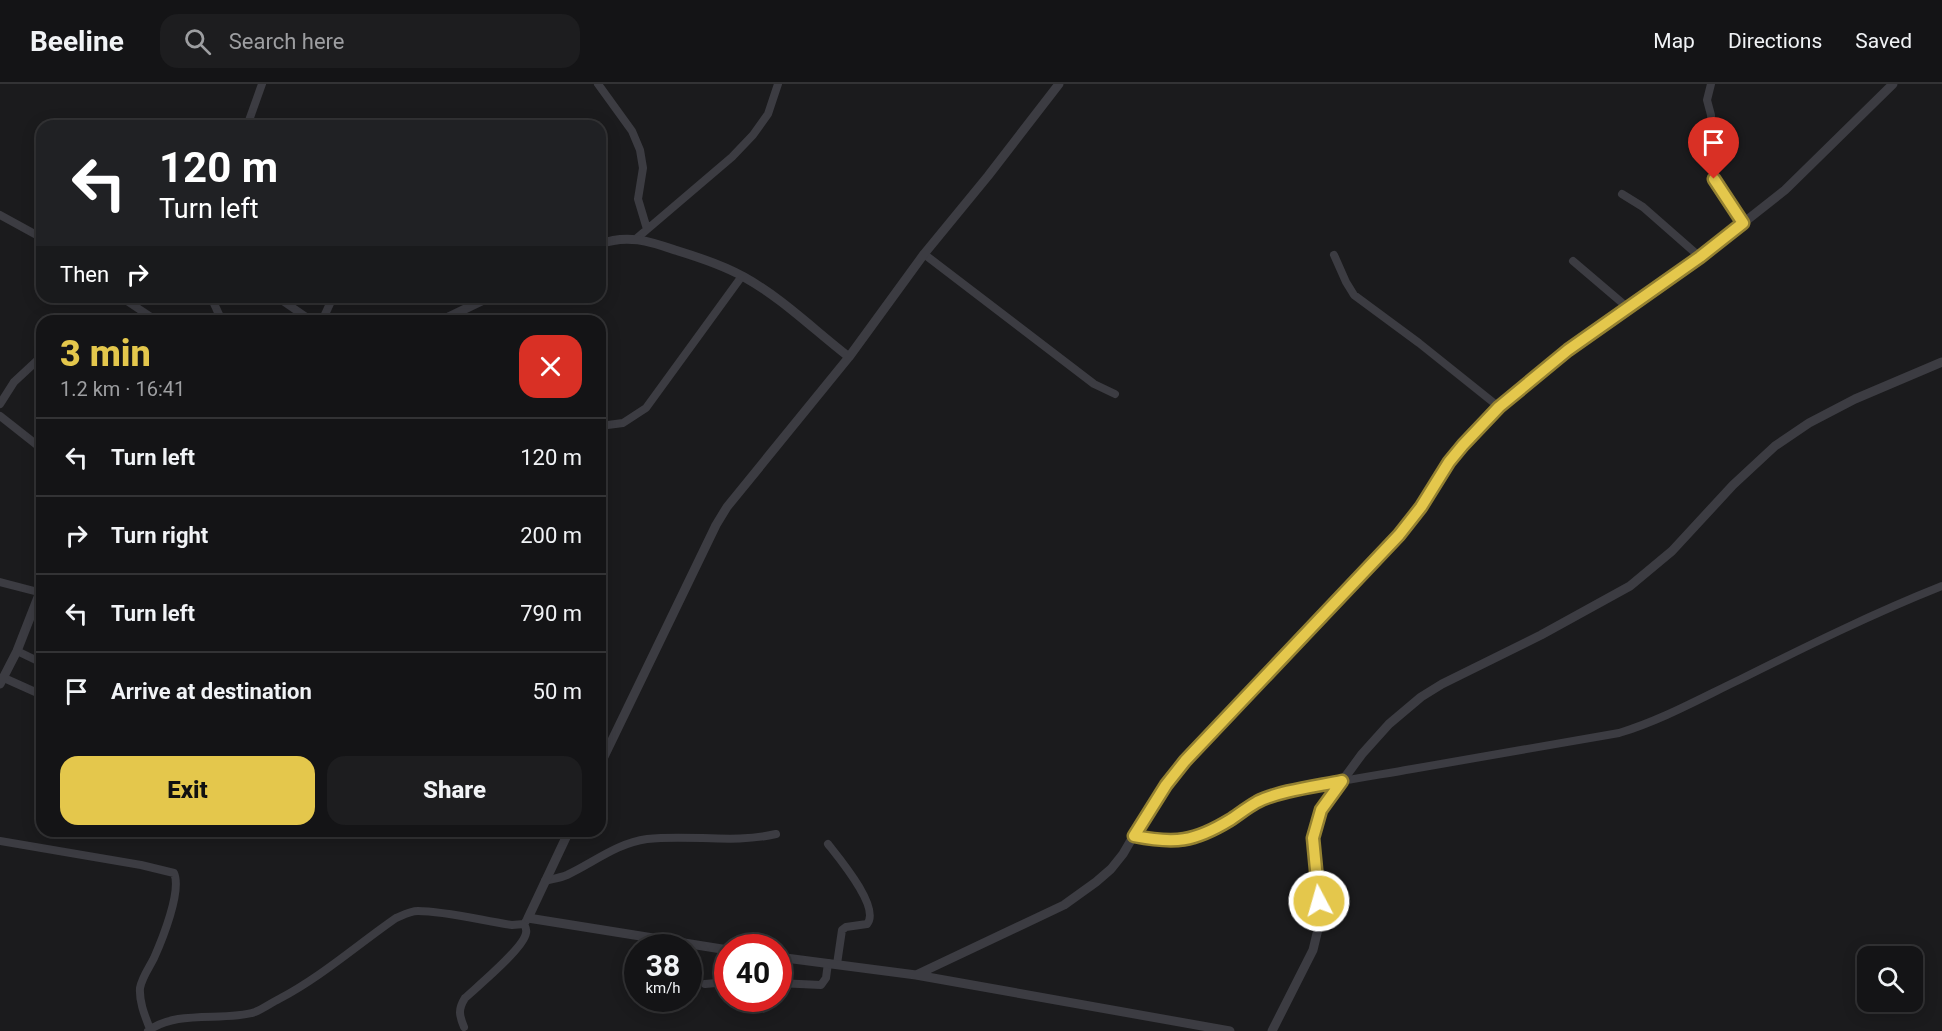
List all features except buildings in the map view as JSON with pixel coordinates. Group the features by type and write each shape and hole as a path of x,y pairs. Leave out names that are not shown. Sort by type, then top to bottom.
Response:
{"street":[{"path":"249,120 262,84"},
{"path":"598,84 632,131 640,150 643,168 638,199 639,209 647,229"},
{"path":"637,238 732,157 753,135 764,121 777,88 770,84"},
{"path":"606,753 716,525 728,507 849,357 924,254 1059,84"},
{"path":"1711,84 1707,101 1711,115 1714,179 1743,223"},
{"path":"916,975 1065,905 1111,869 1166,785 1185,761 1399,535 1421,507 1449,462 1499,407 1568,350 1700,257 1785,190 1893,84"},
{"path":"1622,194 1644,207 1700,257"},
{"path":"0,215 36,235"},
{"path":"606,242 613,239 637,238 693,255 742,276 787,306 849,357"},
{"path":"924,254 1094,384 1115,394"},
{"path":"1334,255 1354,295 1411,336 1499,407"},
{"path":"1573,261 1627,307"},
{"path":"606,425 623,423 646,408 742,276"},
{"path":"130,303 148,315"},
{"path":"286,303 303,315"},
{"path":"452,315 478,303"},
{"path":"0,404 14,382 36,362"},
{"path":"1272,1031 1313,950 1319,925 1313,838 1321,810 1362,754 1389,724 1421,697 1442,684 1541,635 1630,586 1672,551 1713,504 1775,447 1825,414 1942,362"},
{"path":"0,416 36,444"},
{"path":"0,582 36,590"},
{"path":"1134,836 1179,841 1200,836 1258,801 1342,781 1632,729 1669,714 1814,643 1942,586"},
{"path":"36,604 2,681 36,692"},
{"path":"17,651 36,660"},
{"path":"545,881 567,875 631,842 681,837 741,839 776,834"},
{"path":"464,1027 459,1012 461,1005 465,998 518,948 526,935 526,921 566,837"},
{"path":"0,841 141,864 174,873 177,886 174,899 154,957 142,979 140,990 142,1010 149,1030 199,1016 247,1014 257,1011 301,987 396,918 417,911 512,925 526,921 714,948"},
{"path":"792,984 821,985 824,983 833,964 842,930 867,924 870,916 870,909 863,895 828,843"},
{"path":"792,959 916,975 1230,1031"},
{"path":"705,984 714,983"}],"route":[{"path":"1319,901 1313,838 1321,810 1342,781 1258,801 1200,836 1179,841 1134,836 1148,811 1185,761 1399,535 1421,507 1449,462 1477,429 1499,407 1568,350 1700,257 1743,223 1714,179"}]}
